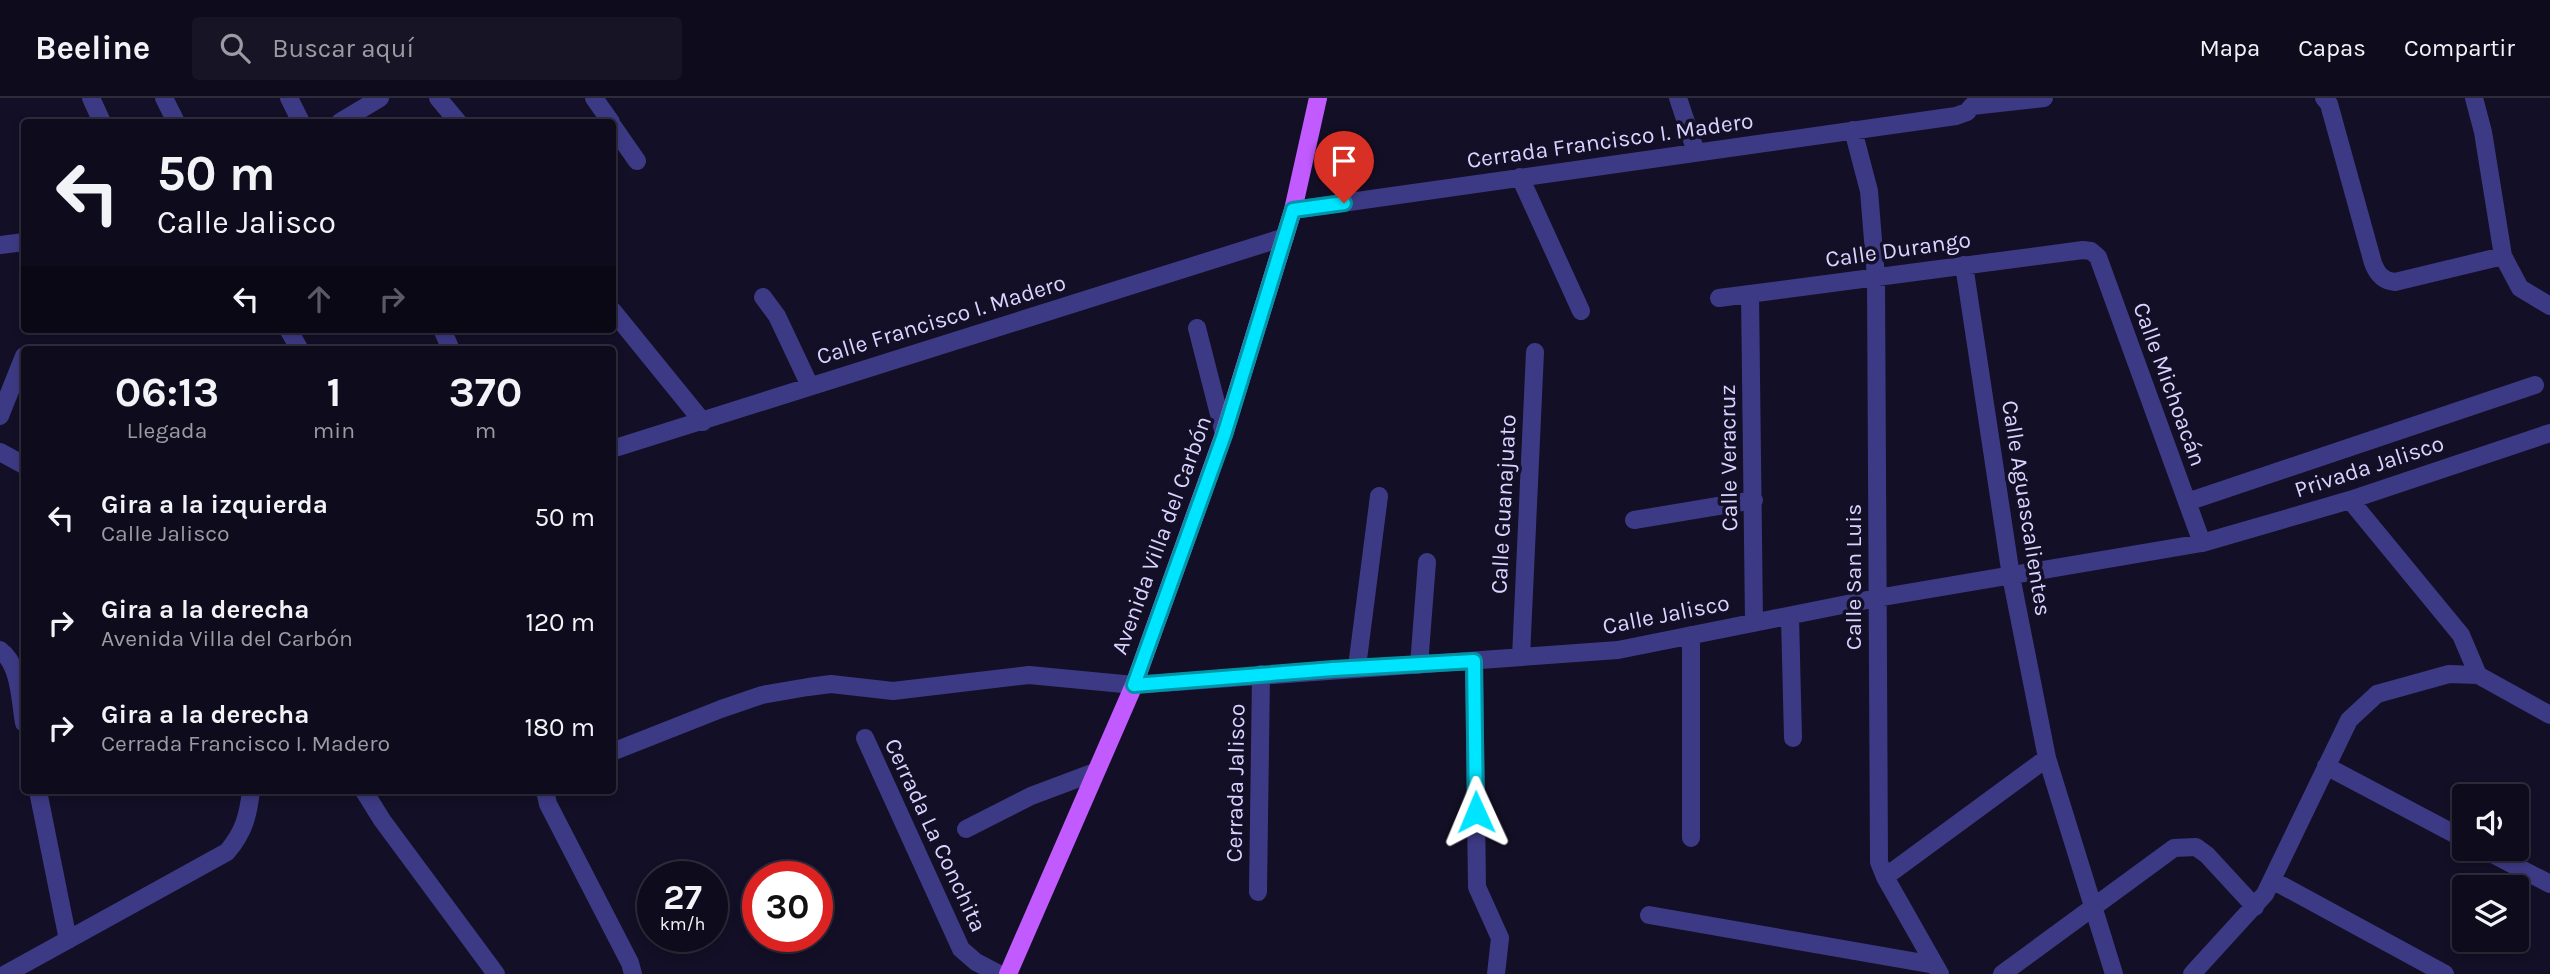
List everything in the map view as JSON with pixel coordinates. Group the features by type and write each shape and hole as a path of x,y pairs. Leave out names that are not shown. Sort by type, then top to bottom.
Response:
{"main road":[{"name":"Avenida Villa del Carbón","path":"1008,974 1134,685 1224,435 1293,210 1318,98"}],"street":[{"path":"91,98 101,119"},
{"path":"164,98 174,119"},
{"path":"289,98 300,119"},
{"path":"345,119 380,98"},
{"path":"438,98 456,119"},
{"path":"594,98 609,119"},
{"path":"1678,98 1696,152"},
{"name":"Cerrada Francisco I. Madero","path":"1293,210 1956,116 1967,111 1972,102 2044,98"},
{"path":"2324,98 2329,104 2373,263 2381,276 2387,281 2395,282 2503,256"},
{"path":"2474,98 2483,132 2503,256 2521,288 2550,306"},
{"path":"616,130 637,161"},
{"name":"Calle San Luis","path":"1853,130 1869,191 1876,277 1879,862 1938,970"},
{"path":"1520,177 1581,312"},
{"name":"Calle Francisco I. Madero","path":"616,448 1285,237"},
{"path":"0,245 21,242"},
{"name":"Calle Durango","path":"1719,298 2082,250"},
{"name":"Calle Michoacán","path":"2082,250 2091,251 2098,257 2202,543"},
{"name":"Calle Aguascalientes","path":"1964,265 2011,576 2047,758 2114,974"},
{"name":"Calle Veracruz","path":"1750,294 1754,621"},
{"path":"763,297 777,316 810,386"},
{"path":"616,315 703,422"},
{"path":"1198,328 1224,435"},
{"name":"Calle Guanajuato","path":"1521,657 1535,352"},
{"path":"0,416 21,365"},
{"path":"2187,502 2535,385"},
{"name":"Privada Jalisco","path":"2202,543 2350,500 2550,433"},
{"path":"0,452 21,463"},
{"path":"1357,667 1379,496"},
{"path":"1634,520 1754,500"},
{"path":"2350,500 2461,635 2478,675"},
{"name":"Calle Jalisco","path":"616,750 721,709 775,692 831,684 893,691 1029,675 1134,685 1618,650 1878,598 2202,543"},
{"path":"1419,666 1427,562"},
{"path":"1790,617 1793,738"},
{"path":"1691,635 1691,838"},
{"path":"0,650 8,656 14,670 21,707"},
{"path":"1474,661 1478,887 1500,938 1496,974"},
{"name":"Cerrada Jalisco","path":"1258,892 1261,674"},
{"path":"2192,974 2255,907 2272,880 2349,720 2377,694 2449,674 2478,675 2550,715"},
{"name":"Cerrada La Conchita","path":"865,738 961,949 976,962 999,974"},
{"path":"1885,877 2047,758"},
{"path":"2326,766 2452,833"},
{"path":"966,829 1031,796 1095,772"},
{"path":"39,794 68,940"},
{"path":"6,974 228,852 240,836 248,817 251,794"},
{"path":"366,794 382,820 496,974"},
{"path":"546,794 548,804 630,963 633,974"},
{"path":"2002,974 2174,848 2196,847 2207,855 2255,907"},
{"path":"2506,861 2550,884"},
{"path":"2272,880 2445,974"},
{"path":"1649,915 1938,970"}],"route":[{"path":"1344,203 1293,210 1224,435 1134,685 1357,667 1419,666 1474,661 1476,812"}]}
